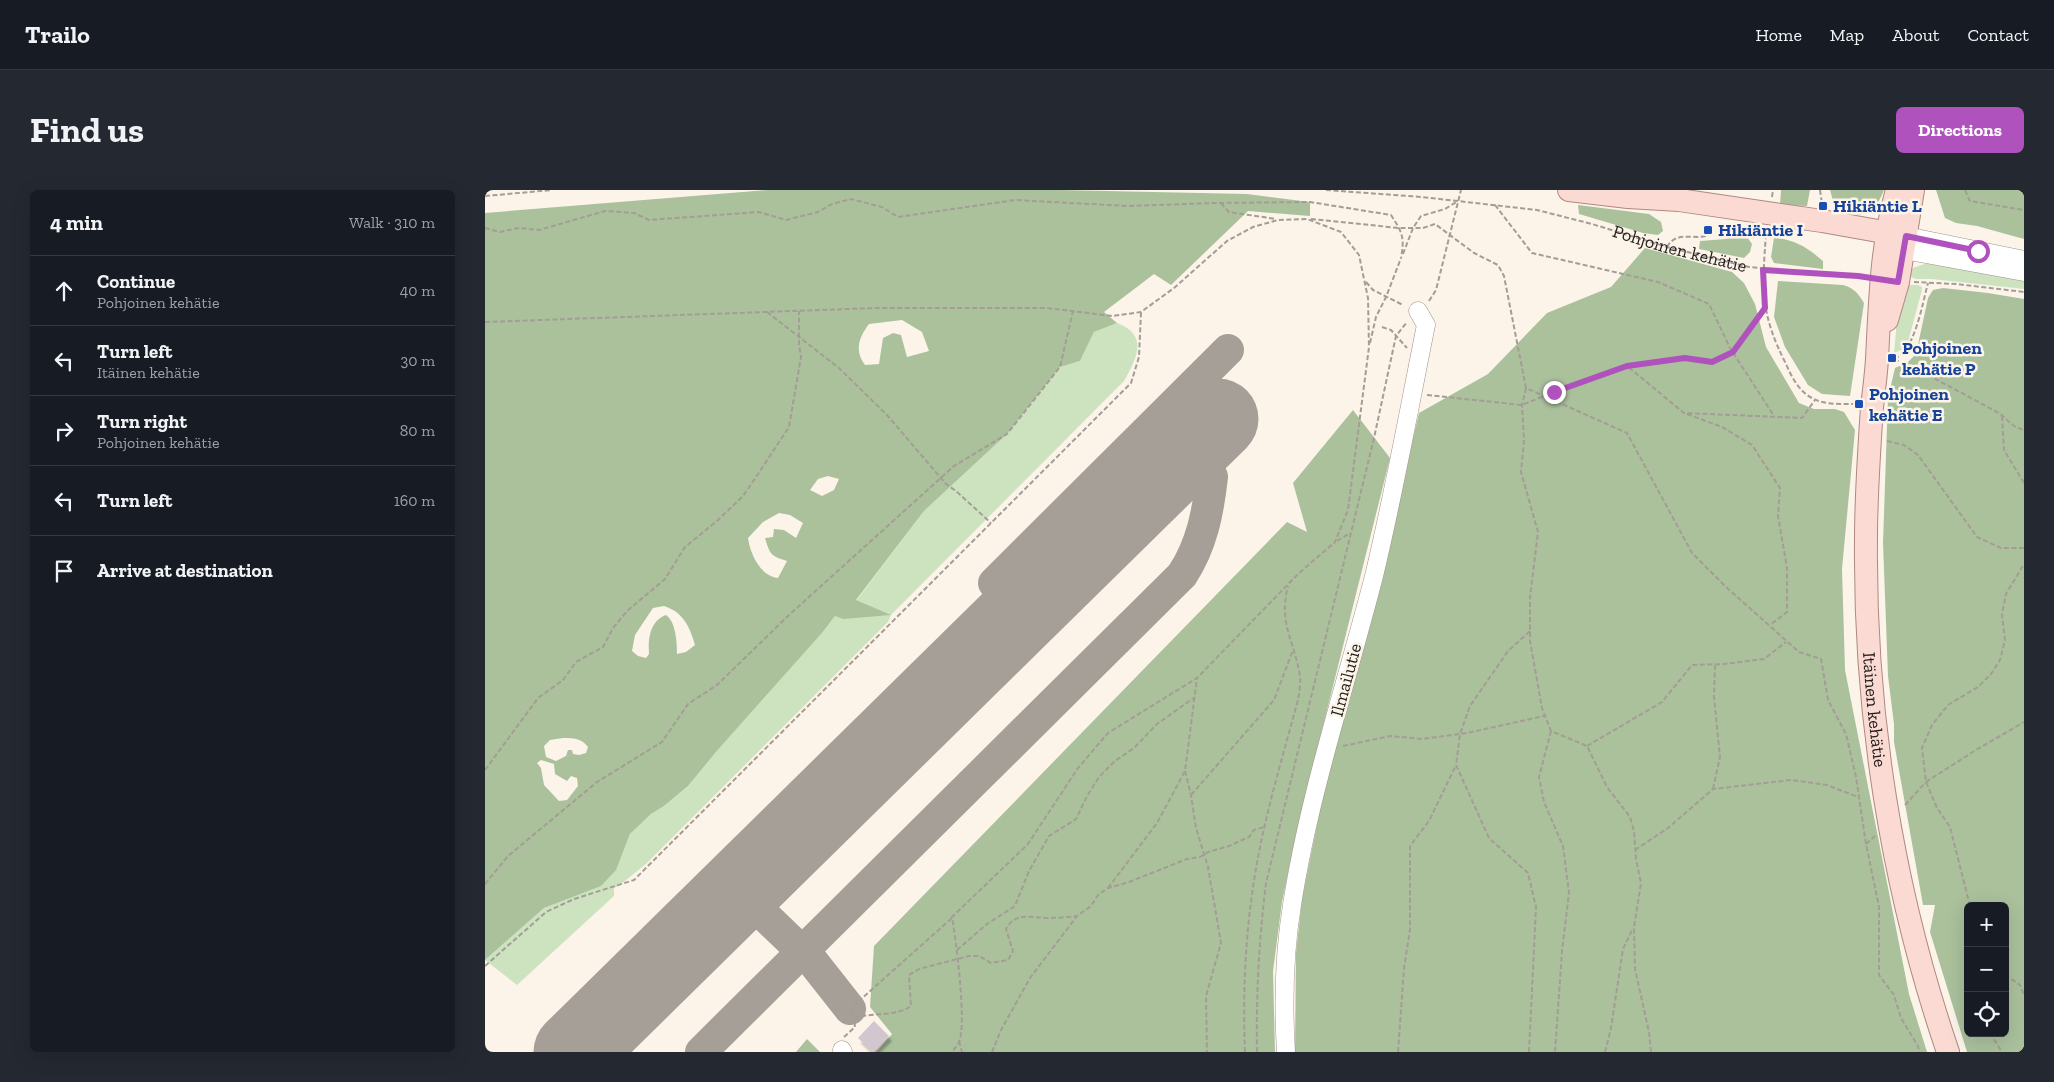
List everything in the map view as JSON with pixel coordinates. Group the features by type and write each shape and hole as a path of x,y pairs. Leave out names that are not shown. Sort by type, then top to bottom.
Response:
{"main road":[{"name":"Pohjoinen kehätie","path":"1569,190 1628,198 1677,210 1895,241"},
{"path":"1895,241 1897,190"},
{"path":"1895,241 1913,190"},
{"name":"Itäinen kehätie","path":"1895,241 1889,280 1884,359 1873,406 1870,437 1866,539 1868,639 1875,724 1889,822 1920,956 1949,1052"}],"street":[{"name":"Pohjoinen kehätie","path":"1895,241 2024,260"},
{"name":"Pohjoinen kehätie","path":"1895,241 2024,272"},
{"name":"Ilmailutie","path":"1286,1052 1284,983 1291,906 1314,800 1374,576 1395,484 1426,325 1414,315"}],"path":[{"path":"485,196 551,190"},
{"name":"Pohjoinen kehätie","path":"1326,190 1458,201 1537,210 1667,247 1763,270 1928,282 2024,292"},
{"path":"1257,1052 1256,997 1259,943 1266,883 1351,532 1396,336 1429,301 1435,290 1461,190"},
{"path":"1820,190 1823,206"},
{"path":"1965,190 1970,201 2024,210"},
{"path":"485,228 500,232 518,228 539,230 605,211 634,214 649,220 759,212 786,220 817,212 832,204 851,199 882,208 898,217 1015,200 1128,206 1310,202 1391,216 1399,228 1404,242 1401,258"},
{"path":"1335,542 1348,510 1369,348 1376,317 1386,297 1413,228 1421,216 1445,209 1458,201"},
{"path":"1221,203 1229,212 1278,220 1307,219 1399,228 1423,228 1435,224 1474,253 1498,265 1504,276 1526,388 1522,405 1524,441 1521,472 1539,532 1530,598 1530,641 1542,708 1551,731 1539,777 1544,802 1563,846 1569,893 1562,951 1555,1052"},
{"path":"1494,205 1532,253 1658,282 1709,304 1733,352 1774,416"},
{"path":"1307,219 1341,232 1359,255 1369,298 1369,348"},
{"path":"485,322 876,308 1047,308 1112,316 1141,312 1174,288 1227,241 1253,227 1278,220"},
{"path":"1667,247 1676,238 1711,235 1714,230"},
{"path":"1766,234 1763,270 1765,308 1772,335 1789,371 1802,391 1815,400 1828,403 1873,406"},
{"path":"1364,280 1373,290 1403,305 1414,315"},
{"path":"1884,359 1898,357 1908,348 1928,282"},
{"path":"1412,392 1522,405 1627,366 1685,358 1712,362 1733,352 1765,308"},
{"path":"485,770 538,698 563,680 576,662 603,647 613,628 627,611 665,579 685,547 718,520 743,496 756,477 789,427 801,358 799,311"},
{"path":"485,884 508,856 597,782 663,742 688,704 717,685 789,615 940,478 954,466 1007,434 1060,366 1073,311"},
{"path":"767,312 839,368 887,415 940,478 991,523"},
{"path":"485,966 545,912 574,899 634,880 1131,383 1139,358 1141,312"},
{"path":"1382,327 1391,330 1413,353 1419,356"},
{"path":"1884,359 1931,376 2002,414 2011,426 2024,430"},
{"path":"1627,366 1684,413 1722,427 1752,445 1780,488 1778,516 1787,568 1787,612 1770,625"},
{"path":"1526,388 1627,433 1692,553 1799,652 1821,659 1828,700 1846,734 1859,798 1879,907 1879,975 1894,995 1901,1018 1918,1046 1919,1052"},
{"path":"1684,413 1802,418 1815,400"},
{"path":"2002,414 2004,450 2024,483"},
{"path":"1870,437 1904,445 1918,455 1977,537 2001,548 2024,548"},
{"path":"842,1051 841,1040 855,1027 855,1018 850,1009 953,917 1028,844 1078,768 1107,733 1197,678 1289,584 1335,542 1351,532"},
{"path":"1969,902 1950,827 1937,808 1926,782 1922,748 1931,724 1949,705 1978,687 1991,674 2000,660 2005,640 2002,614 2006,594 2024,564"},
{"path":"1245,1052 1245,954 1253,888 1264,827 1298,700 1300,679 1284,615 1284,602 1289,584"},
{"path":"1398,1052 1404,968 1410,930 1409,846 1429,821 1456,765 1460,734 1470,706 1508,651 1530,631"},
{"path":"1587,746 1662,702 1692,664 1715,664 1764,658 1787,641"},
{"path":"1191,795 1274,700 1293,650"},
{"path":"1713,789 1720,757 1714,697 1715,664"},
{"path":"992,1052 1001,1030 1030,978 1077,916 1085,911 1098,895 1108,888 1157,823 1185,771 1197,678"},
{"path":"957,950 987,924 1015,906 1029,871 1049,836 1076,819 1099,777 1115,761 1134,748 1152,728 1195,697"},
{"path":"1328,745 1336,747 1389,736 1421,739 1460,734 1545,716"},
{"path":"1889,822 1926,782 1975,750 2024,722"},
{"path":"1551,731 1587,746 1607,787 1630,817 1641,882 1633,927 1635,969 1649,1032 1651,1052"},
{"path":"1456,765 1489,838 1528,873 1536,907 1529,1052"},
{"path":"1185,771 1196,828 1208,867 1221,943 1206,996 1207,1052"},
{"path":"1635,850 1668,828 1713,789 1791,780 1827,785 1859,798"},
{"path":"1108,888 1229,846 1249,837 1254,830 1264,827"},
{"path":"855,1018 865,1015 903,1012 911,1006 909,975 919,969 969,956 979,956 991,963 1008,960 1013,951 1006,930 1010,921 1019,917 1059,918 1077,916"},
{"path":"953,917 958,959 961,1016 959,1041 962,1052"},
{"path":"1605,1052 1611,1028 1623,949 1633,927"},
{"path":"2009,978 2020,985 2024,994"},
{"path":"1993,1037 2002,1052"},
{"path":"952,1052 959,1041"}],"green space":[{"path":"767,190 1060,190 1247,194 1310,202 1310,216 1248,211 1171,285 1154,274 1104,312 1117,323 1094,332 1080,361 1060,367 1007,434 924,511 856,600 891,615 843,619 835,616 688,786 651,814 630,834 616,870 601,886 544,908 485,960 485,213","holes":["902,320 922,332 929,351 907,357 901,335 893,333 883,338 879,364 865,365 860,355 859,344 869,324","828,476 839,479 834,490 822,496 810,490 818,479","779,513 790,515 803,523 796,538 784,530 774,529 773,537 765,538 772,554 787,561 778,578 766,573 757,563 748,538 763,522","664,606 681,616 691,632 695,645 686,652 677,654 674,627 666,615 656,621 653,626 649,642 649,654 646,658 638,656 632,651 635,635 653,608","574,738 580,740 588,747 586,753 579,755 573,754 572,750 568,750 566,756 556,761 546,757 544,746 550,740","541,760 554,764 555,774 567,781 571,776 577,778 578,786 567,800 559,801 544,785 541,768 537,763"]},
{"path":"1781,190 1810,190 1807,206 1780,205"},
{"path":"1830,190 1884,190 1880,199 1870,211 1858,214 1851,213 1834,204"},
{"path":"1936,190 2020,190 2024,192 2024,239 1977,226 1956,223 1945,218"},
{"path":"1578,205 1649,214 1661,222 1663,231 1658,235 1643,233 1579,214"},
{"path":"1737,234 1747,237 1752,244 1750,252 1744,258 1699,249 1700,241 1726,239"},
{"path":"1774,238 1788,240 1806,248 1823,261 1823,269 1774,263 1771,257"},
{"path":"1645,248 1732,272 1744,283 1755,304 1766,347 1799,403 1814,409 1835,409 1844,412 1855,430 1842,569 1845,670 1909,994 1927,1052 1295,1052 1296,953 1302,899 1322,800 1380,578 1419,413 1488,374 1547,313 1611,287"},
{"path":"1927,263 2024,279 2024,289 1916,279 1908,276 1913,268"},
{"path":"1778,281 1843,285 1853,289 1862,299 1864,303 1850,396 1822,394 1808,385 1785,347 1774,317"},
{"path":"1903,285 1918,285 1922,287 1922,290 1908,342 1904,349 1894,353 1898,309"},
{"path":"1943,288 2024,299 2024,1052 1967,1052 1930,932 1935,905 1923,905 1894,742 1894,724 1888,676 1883,543 1888,398 1895,368 1908,362 1916,354 1928,298 1933,290"},
{"path":"1117,323 1127,328 1137,341 1136,356 1124,381 891,615 888,622 647,863 614,888 614,896 517,985 485,960 544,908 601,885 616,869 630,834 651,814 688,786 835,616 890,615 856,601 924,511 1007,434 1060,367 1080,361 1094,332"},
{"path":"1353,410 1390,458 1296,834 1282,902 1273,971 1275,1052 876,1052 892,1034 870,1007 874,946 1287,522 1307,532 1293,483"},
{"path":"807,1039 820,1052 796,1052"}],"building":[{"path":"874,1021 889,1036 873,1052 858,1038"}],"taxiway":[{"path":"994,583 1228,350"},
{"path":"701,1052 1182,575 1195,552 1203,528 1212,477 1187,449"},
{"path":"738,890 813,962 850,1009"}],"runway":[{"path":"574,1052 1218,419"}],"place":[{"name":"Hikiäntie L","path":"1823,206"},
{"name":"Hikiäntie I","path":"1708,230"},
{"name":"Pohjoinen kehätie P","path":"1892,358"},
{"name":"Pohjoinen kehätie E","path":"1859,404"}],"route":[{"path":"1554,392 1627,366 1685,358 1712,362 1733,352 1765,308 1763,270 1858,276 1898,282 1906,236 1978,251"}]}
